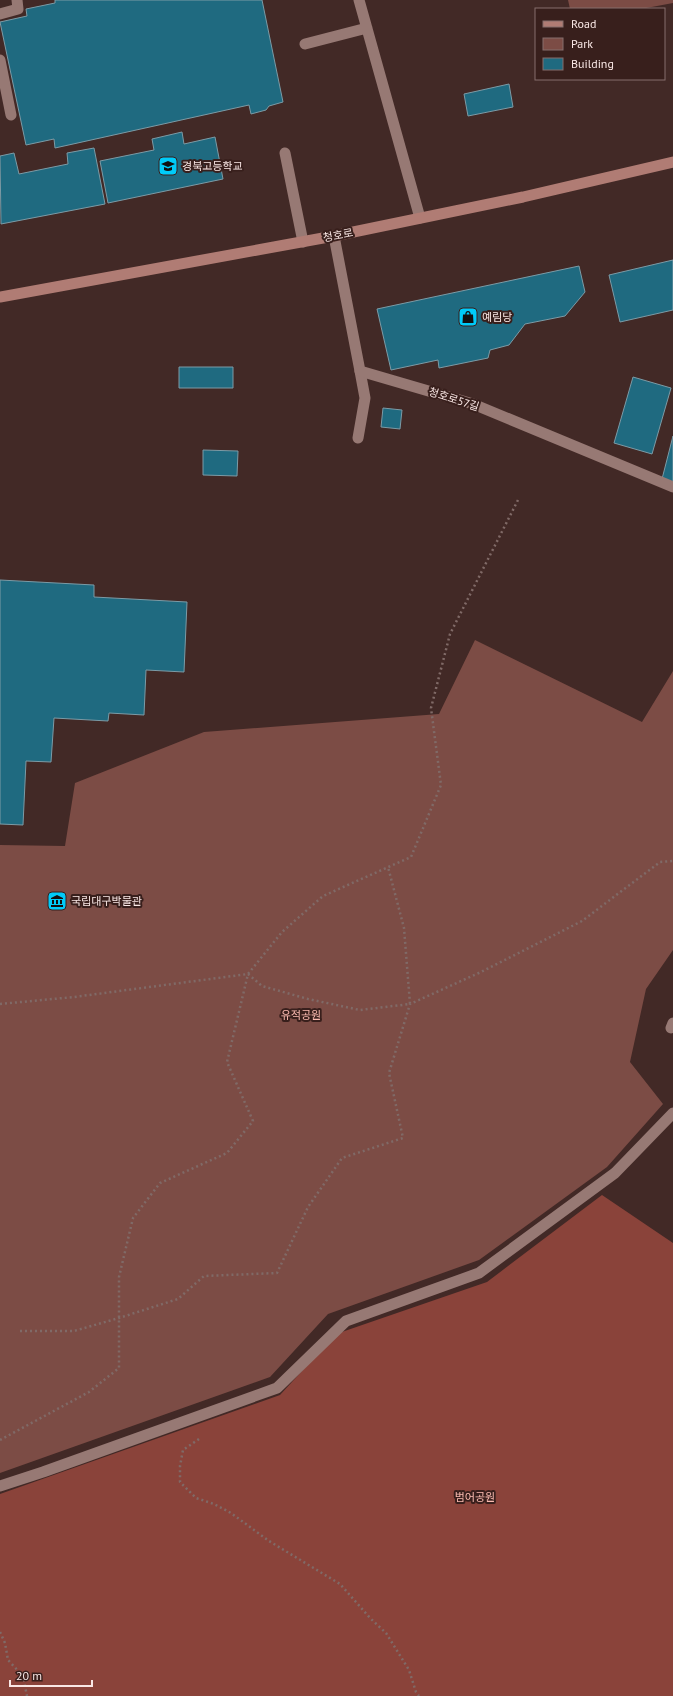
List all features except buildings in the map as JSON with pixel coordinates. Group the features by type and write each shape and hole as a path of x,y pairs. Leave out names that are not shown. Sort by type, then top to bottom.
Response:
{"main road":[{"name":"청호로","path":"0,297 334,236 523,198 673,162"}],"street":[{"path":"0,14 18,8 17,0"},
{"path":"359,0 420,218"},
{"path":"305,44 367,28"},
{"path":"0,60 11,115"},
{"path":"285,153 303,242"},
{"path":"334,236 365,398 358,438"},
{"name":"청호로57길","path":"360,371 473,404 673,487"},
{"path":"0,1486 50,1470 277,1388 346,1321 479,1273 615,1173 673,1113"}],"path":[{"path":"0,1440 89,1392 119,1368 119,1277 133,1218 160,1183 227,1153 252,1121 227,1062 248,974 282,932 323,896 411,856 440,785 431,708 450,634 518,500"},
{"path":"0,1004 74,997 248,974 262,986 308,999 360,1010 410,1004 481,972 582,921 660,862 673,861"},
{"path":"20,1331 74,1331 119,1318 178,1300 204,1276 277,1273 308,1207 342,1158 403,1138 389,1073 410,1004 404,928 388,867"},
{"path":"204,1436 183,1450 180,1466 180,1482 196,1498 214,1504 231,1513 269,1541 340,1584 370,1618 386,1633 409,1670 416,1692 419,1696"},
{"path":"0,1632 5,1644 8,1660 23,1676 27,1696"}],"green space":[{"path":"568,0 673,0 673,3 646,8 570,8"},
{"name":"유적공원","path":"475,640 642,722 673,671 673,950 646,989 630,1062 663,1104 607,1167 479,1260 328,1314 270,1377 0,1473 0,845 65,846 75,783 204,732 439,714"},
{"name":"범어공원","path":"602,1195 673,1243 673,1696 0,1696 0,1494 280,1395 336,1334 487,1282"}],"place":[{"name":"경북고등학교","path":"168,166"},
{"name":"예림당","path":"468,317"},
{"name":"국립대구박물관","path":"57,901"}]}
